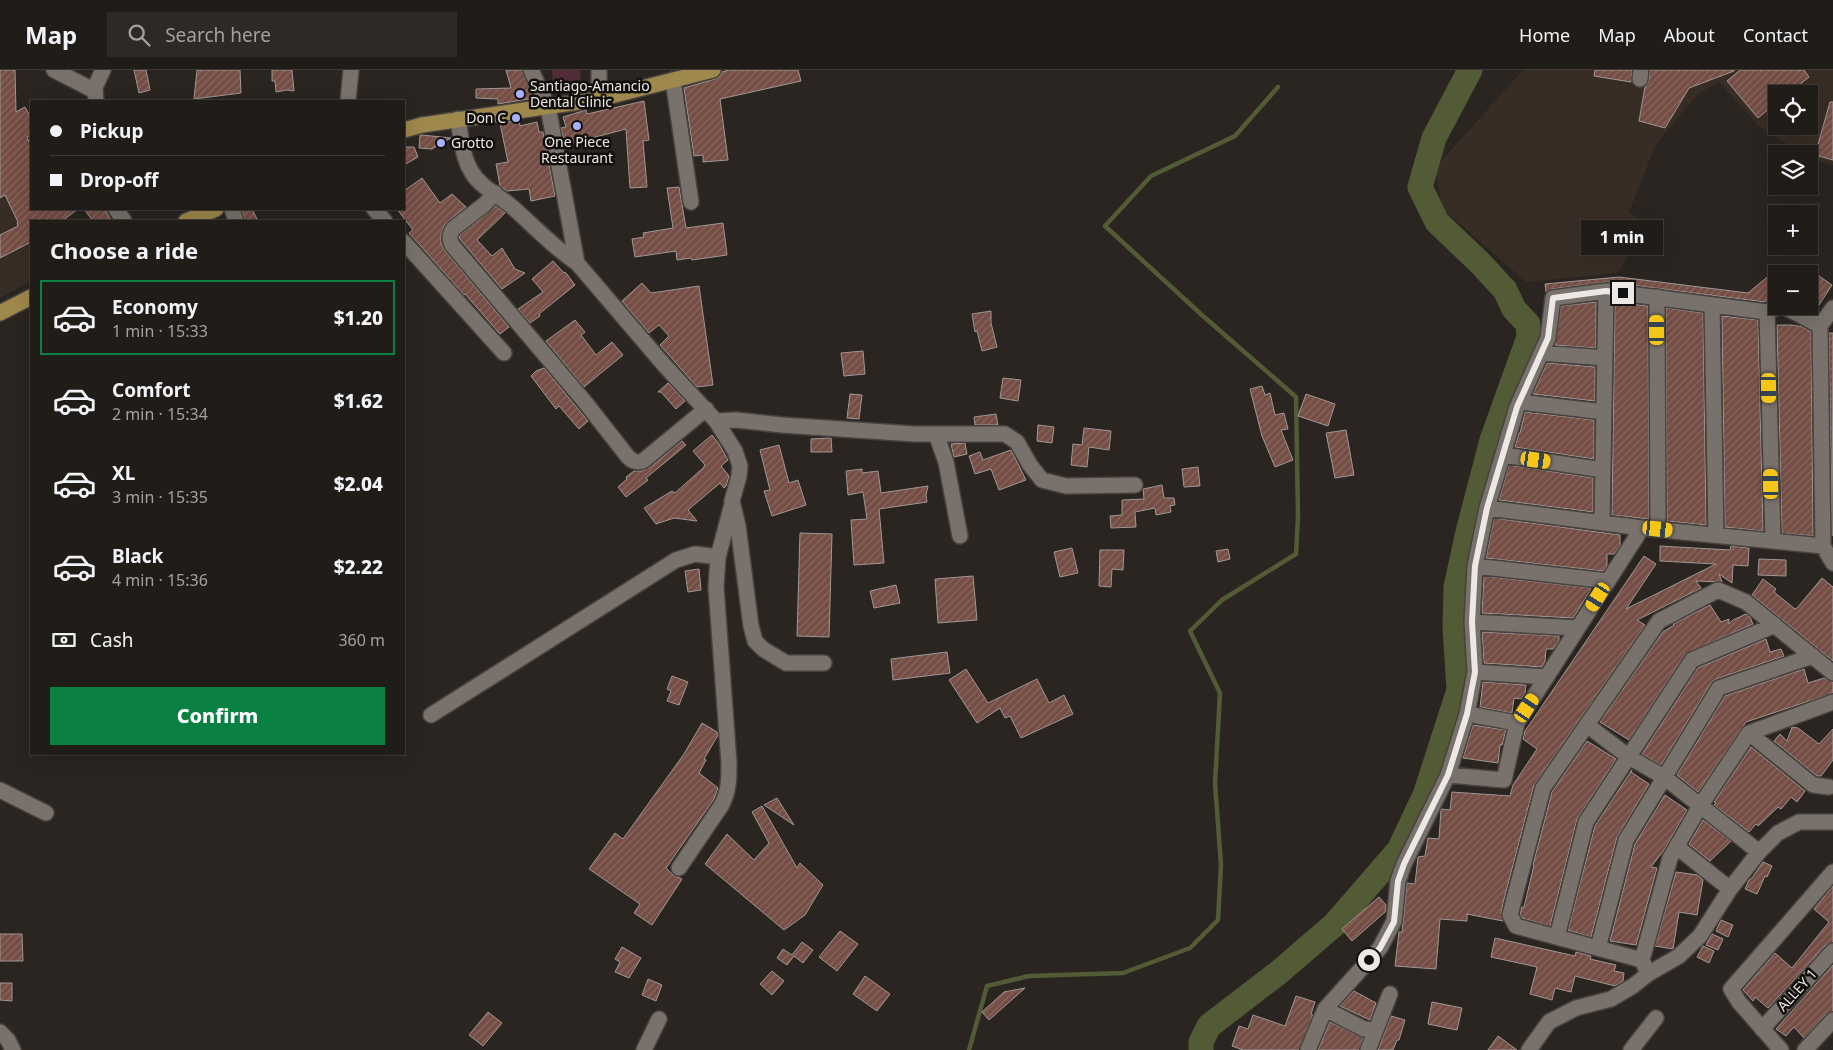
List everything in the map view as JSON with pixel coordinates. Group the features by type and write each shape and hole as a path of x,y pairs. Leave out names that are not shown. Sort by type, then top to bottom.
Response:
{"main road":[{"path":"405,130 458,119 599,99 714,70"},
{"path":"188,220 214,210"},
{"path":"0,313 30,298"}],"street":[{"path":"54,70 96,96"},
{"path":"96,96 95,87 103,70"},
{"path":"348,100 351,70"},
{"path":"531,70 548,107 578,264"},
{"path":"599,70 599,99"},
{"path":"673,80 691,202"},
{"path":"458,119 464,156 479,183 510,204 562,254 578,264 665,366 711,415 728,437 739,459 739,476 718,557 716,587 729,763 728,786 726,797 721,806 679,868"},
{"path":"495,193 452,229 449,239 452,245 585,402 632,461 644,461 711,415 782,425 936,434 1005,434 1017,442 1030,465 1042,480 1066,486 1135,486"},
{"path":"375,210 383,220"},
{"path":"405,243 504,353"},
{"path":"1602,522 1606,291"},
{"path":"1308,1050 1325,1009 1380,948 1394,922 1398,881 1404,864 1448,775 1467,714 1475,672 1472,622 1475,566 1487,508 1520,402 1548,338 1553,298 1606,291 1712,305 1768,308"},
{"path":"1657,298 1658,529"},
{"path":"1712,305 1716,535"},
{"path":"1833,308 1820,326 1823,546 1833,564"},
{"path":"1773,541 1777,315"},
{"path":"1794,315 1820,326"},
{"path":"1541,353 1604,358"},
{"path":"1520,402 1604,412"},
{"path":"936,434 946,462 960,536"},
{"path":"1503,455 1603,470"},
{"path":"732,501 738,526 750,626 755,641 763,649 786,663 824,663"},
{"path":"1487,508 1642,528 1823,546"},
{"path":"1448,775 1504,780 1517,723 1642,528"},
{"path":"431,714 676,560 695,554 718,557"},
{"path":"1475,566 1608,581"},
{"path":"1642,960 1516,926 1510,915 1543,788 1659,621 1718,590 1746,602 1833,673"},
{"path":"1472,622 1578,628"},
{"path":"1558,937 1586,822 1692,660 1775,625"},
{"path":"1598,948 1626,840 1719,688 1812,656"},
{"path":"1475,672 1546,677"},
{"path":"1648,974 1642,960 1670,858 1700,806 1749,733 1833,702"},
{"path":"1467,714 1517,723"},
{"path":"1587,725 1629,757 1664,777 1759,852"},
{"path":"1749,733 1813,785 1829,787"},
{"path":"0,790 46,813"},
{"path":"1532,1048 1549,1022 1576,1008 1611,999 1679,956 1700,936 1730,889 1759,852 1778,834 1799,822 1833,822"},
{"path":"1677,847 1730,889"},
{"path":"1780,1050 1739,1002 1731,989 1833,872"},
{"name":"ALLEY 1","path":"1762,1028 1833,951"},
{"path":"1368,1050 1390,994"},
{"path":"1325,1009 1364,1029 1375,1030"},
{"path":"1632,1050 1656,1018"},
{"path":"644,1050 659,1019"},
{"path":"1805,1050 1833,1020"},
{"path":"0,1032 14,1050"}],"shaded area":[{"path":"552,70 580,70 581,80 553,84"},
{"path":"1523,70 1833,70 1833,165 1818,161 1818,145 1789,145 1773,135 1818,135 1818,85 1768,85 1768,132 1759,126 1719,82 1698,94 1656,144 1629,212 1647,225 1618,273 1526,282 1441,207 1436,167"},
{"path":"0,135 30,203 30,210 33,210 38,220 30,220 30,282 0,298"}],"building":[{"path":"0,70 15,70 16,112 25,107 30,116 30,136 27,137 30,144 30,210 77,210 63,220 30,220 30,243 0,258 0,235 18,226 18,222 5,195 0,198"},
{"path":"134,70 146,70 150,90 139,93"},
{"path":"197,70 240,70 241,93 194,99"},
{"path":"272,70 292,70 294,91 276,92 275,81 272,81"},
{"path":"506,70 522,70 534,98 498,104 498,99 476,98 476,89 511,88"},
{"path":"729,70 798,70 801,81 720,99 728,160 703,162 703,155 694,156 684,88 715,79 722,72"},
{"path":"1595,70 1632,70 1631,82 1594,76"},
{"path":"1650,70 1734,71 1689,88 1665,128 1639,121"},
{"path":"1740,70 1804,70 1809,77 1799,85 1768,85 1768,110 1758,118 1727,81"},
{"path":"644,101 649,140 643,141 647,187 630,188 626,129 565,145 561,128 566,127 563,117 586,110 587,114"},
{"path":"1830,102 1833,102 1833,160 1818,156 1818,145"},
{"path":"519,120 520,126 537,122 539,132 543,132 555,196 531,201 529,189 507,191 500,186 496,164 508,162 500,123"},
{"path":"420,135 451,138 432,149 419,148"},
{"path":"405,147 414,147 418,157 405,164"},
{"path":"422,178 440,203 452,194 466,207 445,224 441,234 441,244 509,327 500,334 409,233 413,230 398,210 405,210 405,190"},
{"path":"679,187 686,228 723,223 727,255 677,260 676,251 635,257 632,239 644,237 643,233 673,228 667,188"},
{"path":"496,206 505,213 477,240 492,256 502,248 515,269 525,273 502,289 459,238 460,235"},
{"path":"85,210 106,210 110,220 92,220"},
{"path":"242,210 252,210 258,220 245,220"},
{"path":"553,261 575,285 530,323 518,309 543,292 532,279"},
{"path":"1818,275 1832,285 1818,306"},
{"path":"1768,276 1768,300 1765,302 1607,282 1552,289 1546,292 1545,284 1619,277 1748,293"},
{"path":"642,283 651,293 699,286 713,385 697,387 660,345 669,336 659,325 649,333 622,301"},
{"path":"1596,302 1596,348 1555,345 1561,306"},
{"path":"1615,302 1648,306 1649,519 1612,515"},
{"path":"1666,308 1703,313 1706,525 1667,521"},
{"path":"991,311 991,323 997,347 982,351 977,331 975,332 972,314"},
{"path":"1722,316 1758,320 1763,531 1725,527"},
{"path":"575,320 585,332 581,335 596,355 612,342 623,355 584,387 546,341"},
{"path":"1777,325 1803,327 1811,332 1813,536 1782,533"},
{"path":"1829,333 1833,333 1832,536"},
{"path":"863,351 865,374 844,376 841,353"},
{"path":"1547,363 1595,367 1595,401 1533,394"},
{"path":"544,368 588,421 579,429 559,406 556,409 531,376 536,371"},
{"path":"1003,378 1021,380 1018,401 1000,398"},
{"path":"668,383 685,401 676,409 661,392 658,392"},
{"path":"1262,386 1265,395 1270,393 1275,415 1284,413 1288,429 1281,430 1293,460 1275,467 1262,436 1250,389"},
{"path":"850,394 862,395 859,419 847,418"},
{"path":"1306,394 1335,404 1328,426 1298,416"},
{"path":"1525,412 1594,420 1594,459 1515,447"},
{"path":"996,414 998,425 975,425 974,417"},
{"path":"1038,425 1054,427 1052,443 1037,441"},
{"path":"1084,428 1111,431 1109,450 1089,447 1087,467 1071,465 1073,444 1082,445"},
{"path":"1346,430 1354,475 1335,478 1326,433"},
{"path":"712,435 728,460 721,466 729,476 726,486 724,488 720,483 688,510 697,521 674,518 656,524 644,508 672,491 675,493 703,468 705,465 693,451"},
{"path":"831,438 832,452 811,452 811,439"},
{"path":"682,441 686,445 646,478 648,480 626,497 618,487 627,479 626,477 634,471 642,471 649,468"},
{"path":"965,443 967,454 954,457 951,444"},
{"path":"779,445 789,483 798,480 806,505 772,516 764,491 770,490 760,450"},
{"path":"1011,450 1026,480 999,490 991,469 975,474 969,456 980,452 983,460"},
{"path":"1509,465 1593,478 1593,512 1499,500"},
{"path":"1198,467 1200,486 1184,487 1182,469"},
{"path":"862,469 862,473 878,471 881,493 928,486 927,502 879,509 884,563 854,565 851,520 867,519 863,492 848,495 846,471"},
{"path":"1162,485 1164,498 1174,498 1175,505 1170,506 1171,512 1156,515 1155,508 1135,512 1136,527 1111,528 1110,516 1122,515 1122,500 1144,499 1143,489"},
{"path":"1494,518 1620,535 1620,546 1614,554 1607,554 1607,566 1603,571 1486,558"},
{"path":"800,533 832,534 829,637 797,636"},
{"path":"1660,546 1730,550 1731,546 1749,548 1748,566 1733,565 1732,583 1719,574 1722,582 1696,581 1701,588 1637,620 1645,625 1534,785 1503,903 1501,913 1503,921 1467,914 1467,921 1440,919 1436,969 1395,966 1399,932 1402,932 1407,883 1415,884 1418,857 1425,856 1428,838 1439,839 1441,809 1450,810 1452,792 1510,796 1513,785 1537,749 1523,739 1525,731 1644,556 1656,564 1626,609 1716,564 1660,561"},
{"path":"1072,548 1078,573 1060,577 1054,552"},
{"path":"1228,549 1230,559 1218,562 1216,551"},
{"path":"1100,550 1124,550 1123,570 1112,569 1111,587 1099,586"},
{"path":"1759,559 1786,560 1786,576 1758,575"},
{"path":"699,569 701,590 688,592 685,571"},
{"path":"973,576 977,620 938,623 935,579"},
{"path":"1484,576 1591,588 1573,618 1482,613"},
{"path":"1822,578 1833,587 1833,661 1752,595 1763,579 1776,589 1774,592 1795,609"},
{"path":"896,585 900,603 874,608 870,591"},
{"path":"1710,605 1721,622 1729,619 1729,624 1746,614 1750,617 1753,624 1685,654 1629,740 1600,722 1663,632 1673,624"},
{"path":"1482,632 1559,636 1559,641 1553,649 1546,649 1545,661 1542,667 1484,663"},
{"path":"1766,639 1770,652 1781,649 1784,656 1716,679 1711,683 1661,765 1642,754 1698,668"},
{"path":"947,652 950,673 893,680 891,659"},
{"path":"966,669 988,703 1037,679 1049,703 1064,695 1073,714 1021,738 1010,716 1005,718 1000,708 977,723 949,680"},
{"path":"1804,669 1808,683 1824,678 1833,682 1833,693 1746,722 1698,792 1677,775 1725,696"},
{"path":"672,676 688,682 679,705 667,701 671,691 667,689"},
{"path":"1483,682 1526,685 1525,693 1521,699 1514,698 1512,713 1480,707"},
{"path":"702,723 717,732 718,735 704,759 706,760 699,773 718,788 714,799 666,868 673,875 682,879 652,925 634,913 640,904 589,869 615,833 623,839 684,754"},
{"path":"1473,725 1506,730 1502,745 1500,745 1498,763 1463,758"},
{"path":"1792,727 1798,728 1819,744 1833,729 1833,760 1821,776 1817,776 1774,741 1780,734 1787,741"},
{"path":"1587,741 1616,759 1577,819 1550,926 1522,918 1520,914 1522,907 1524,907 1552,792"},
{"path":"1751,747 1805,791 1797,802 1791,797 1781,809 1778,807 1749,832 1714,805 1716,803 1714,802"},
{"path":"1632,770 1631,772 1649,784 1617,837 1591,937 1568,930 1595,826"},
{"path":"1665,795 1687,810 1664,850 1651,867 1657,868 1636,945 1610,941 1635,844"},
{"path":"777,798 794,825 764,805"},
{"path":"762,806 797,868 800,863 823,885 805,915 784,930 705,864 727,834 754,860 769,843 752,812"},
{"path":"1703,820 1731,841 1710,861 1689,844"},
{"path":"1763,862 1772,866 1757,894 1745,889 1749,880"},
{"path":"1676,872 1698,875 1703,880 1697,915 1679,912 1673,949 1655,946"},
{"path":"1833,886 1833,942 1826,945 1768,1008 1755,997 1753,1001 1743,990 1775,953 1792,968 1829,922 1814,909"},
{"path":"1379,897 1386,905 1385,912 1352,941 1342,929"},
{"path":"1721,920 1733,925 1728,937 1716,931"},
{"path":"840,931 858,944 837,971 819,957"},
{"path":"0,934 22,934 23,961 0,961"},
{"path":"1712,934 1723,939 1718,950 1706,945"},
{"path":"1495,938 1575,956 1576,952 1591,956 1590,959 1616,965 1614,971 1624,973 1623,981 1615,986 1575,976 1571,992 1555,988 1552,1000 1530,994 1537,967 1491,957"},
{"path":"802,942 813,950 803,963 794,956 787,965 777,958 783,949 792,955"},
{"path":"1703,946 1714,951 1709,963 1697,957"},
{"path":"622,947 641,958 629,978 615,972 620,962 615,959"},
{"path":"1833,965 1833,1011 1826,1014 1804,1038 1794,1027 1786,1036 1776,1029"},
{"path":"772,971 784,981 772,995 760,984"},
{"path":"865,976 890,994 877,1011 853,994"},
{"path":"648,979 662,985 656,1001 642,995"},
{"path":"0,983 12,983 12,1001 0,1000"},
{"path":"1025,988 989,1020 982,1012 1004,992"},
{"path":"1354,991 1376,1003 1370,1020 1340,1006"},
{"path":"1296,996 1315,1002 1311,1014 1313,1015 1299,1050 1243,1050 1232,1046 1239,1026 1248,1029 1253,1015 1285,1026"},
{"path":"1432,1002 1462,1008 1457,1030 1428,1024"},
{"path":"488,1012 502,1023 483,1046 469,1035"},
{"path":"1391,1016 1405,1020 1399,1040 1397,1040 1393,1050 1378,1050"},
{"path":"1330,1022 1363,1038 1359,1050 1318,1050"},
{"path":"1498,1036 1517,1050 1488,1050"}],"waterway":[{"path":"1201,1050 1201,1042 1209,1026 1278,973 1335,924 1399,850 1425,795 1459,690 1455,627 1456,587 1492,440 1529,337 1528,324 1514,309 1505,290 1437,222 1420,187 1434,138 1470,70"},
{"path":"969,1050 987,986 1029,976 1123,973 1190,948 1218,920 1221,865 1215,783 1220,693 1190,631 1222,600 1296,554 1298,517 1296,397 1203,316 1105,226 1151,176 1235,136 1278,87"}],"place":[{"name":"Santiago-Amancio Dental Clinic","path":"520,94"},
{"name":"Don C","path":"516,118"},
{"name":"One Piece Restaurant","path":"577,126"},
{"name":"Grotto","path":"441,143"}],"route":[{"path":"1369,960 1380,948 1394,922 1398,881 1404,864 1448,775 1467,714 1475,672 1472,622 1475,566 1487,508 1517,407 1548,338 1553,298 1606,291 1623,293"}]}
